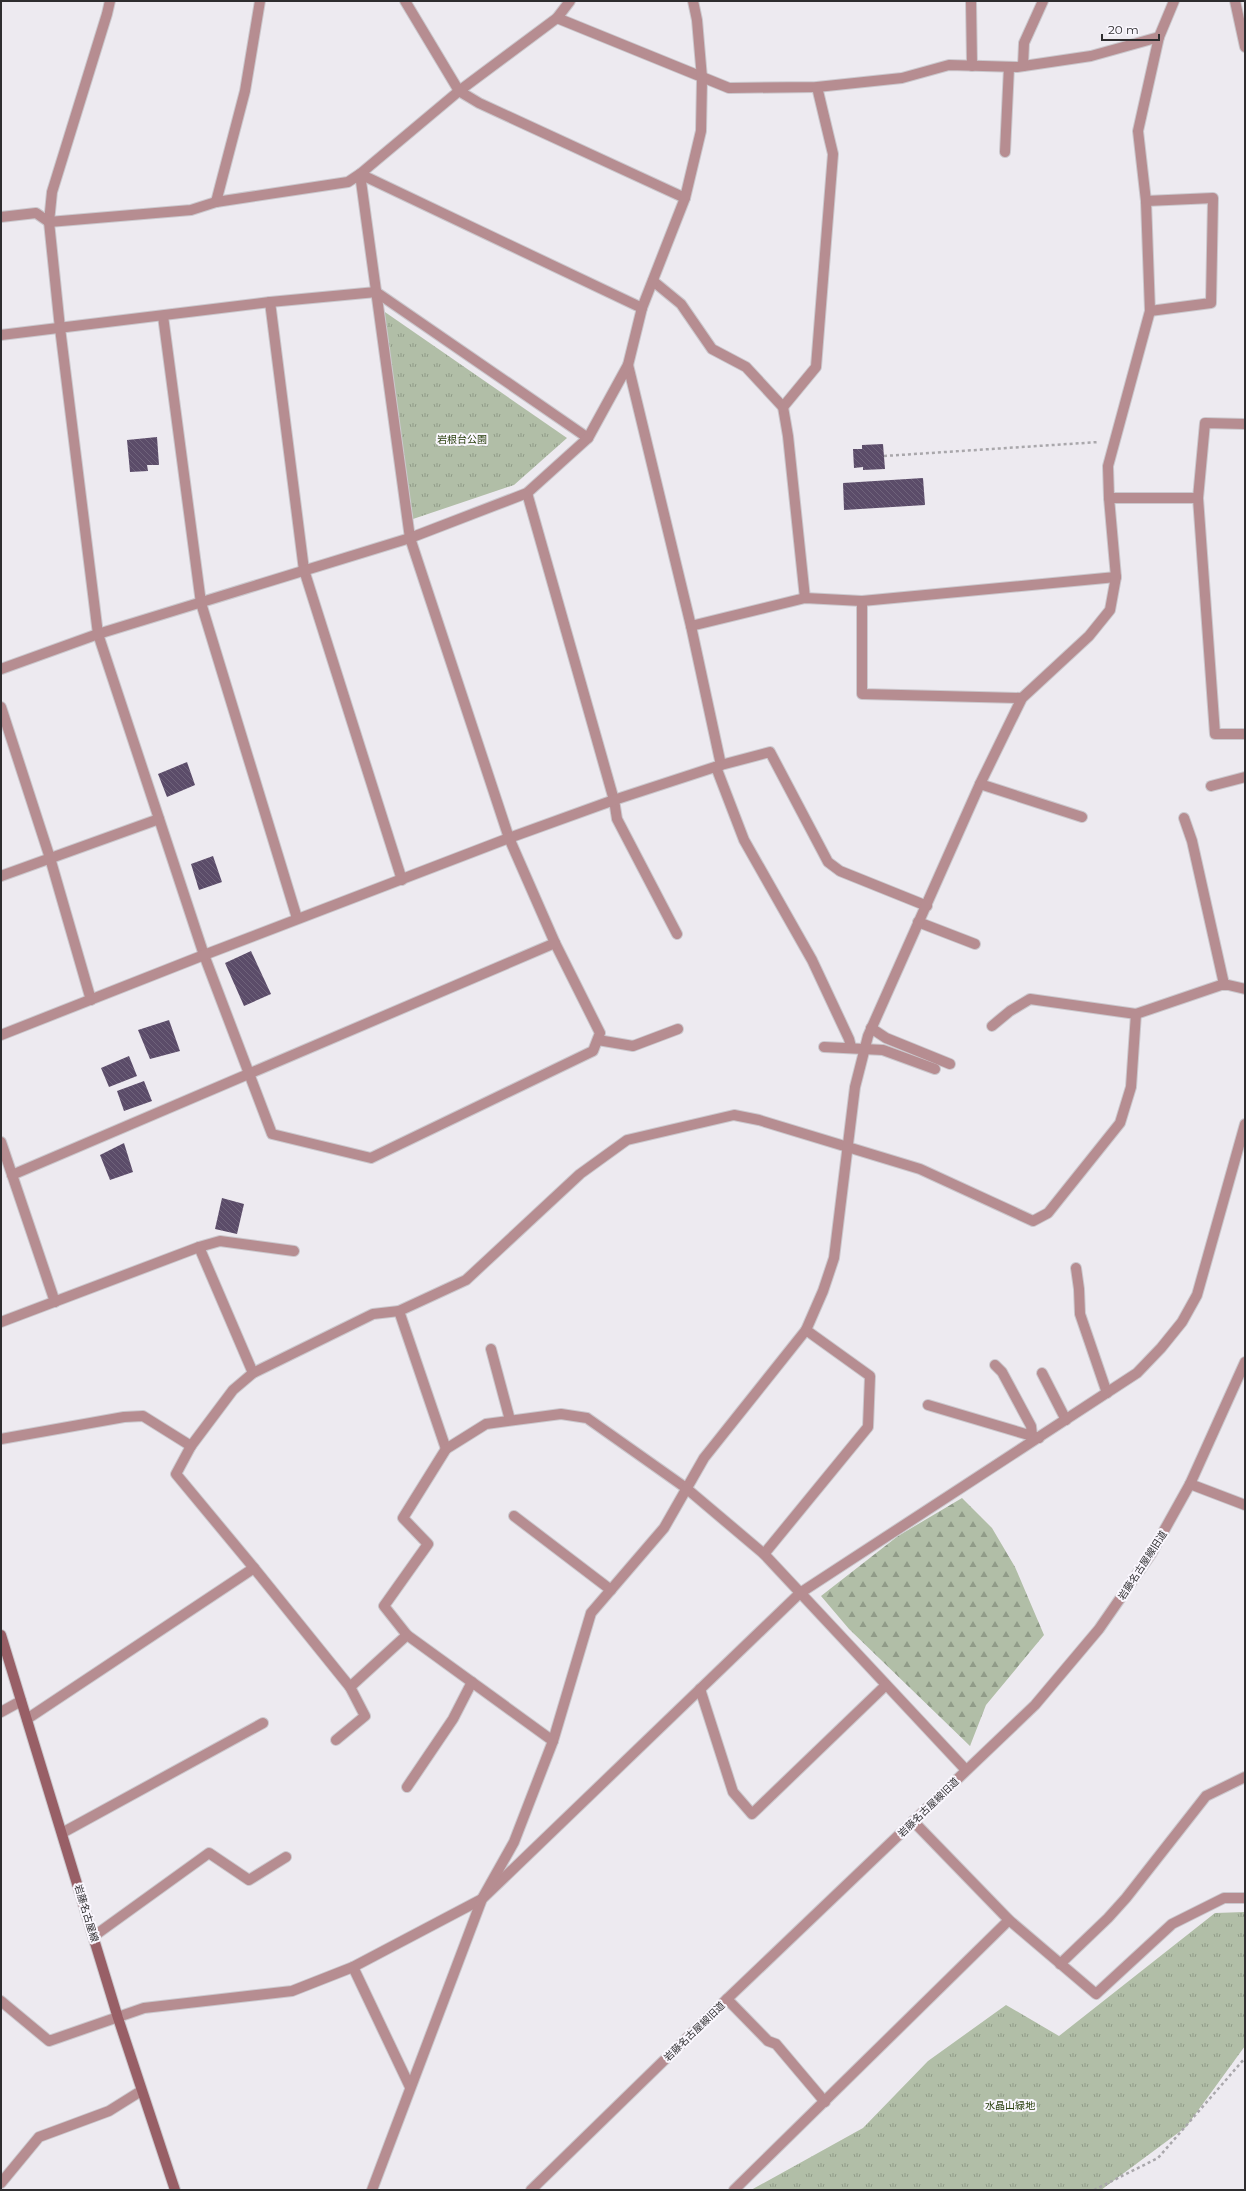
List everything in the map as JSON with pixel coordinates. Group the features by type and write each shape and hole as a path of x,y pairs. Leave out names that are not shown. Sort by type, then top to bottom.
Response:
{"main road":[{"name":"岩藤名古屋線","path":"1,1635 118,2018 175,2190"}],"street":[{"path":"110,1 52,192 49,222 60,328 98,634 204,954 272,1134 371,1158 593,1051 600,1033 555,942 509,838 410,538 360,174"},
{"path":"216,202 245,90 260,1"},
{"path":"405,1 459,91 479,103 685,198"},
{"path":"1,217 36,213 49,222 191,210 216,202 348,182 360,174 459,91 557,18 570,1"},
{"path":"1,669 98,634 410,538 527,494 588,438 628,365 642,308 685,198 701,131 702,78 697,20 693,1"},
{"path":"971,1 972,66"},
{"path":"1023,66 1024,43 1043,1"},
{"path":"372,2190 482,1899 514,1842 552,1741 591,1613 664,1528 704,1458 806,1330 823,1291 834,1258 854,1087 871,1028 918,922 927,906 980,784 1022,698 1089,636 1110,610 1116,577 1108,498 1108,466 1150,311 1146,201 1138,131 1159,37 1174,1"},
{"path":"1235,1 1245,47"},
{"path":"557,18 729,88 817,86 902,78 949,65 1023,66 1091,56 1159,37"},
{"path":"1005,152 1009,67"},
{"path":"783,407 816,367 833,154 817,86"},
{"path":"360,174 642,308"},
{"path":"1146,201 1213,198 1212,303 1150,311"},
{"path":"653,281 681,304 712,349 746,367 783,407 788,436 805,598"},
{"path":"1,335 270,302 376,292 588,438"},
{"path":"270,302 304,570 402,880"},
{"path":"163,316 201,603 297,918"},
{"path":"628,365 691,626 719,766 744,840 812,960 849,1038 851,1047"},
{"path":"1245,424 1205,423 1198,498 1214,734 1245,734"},
{"path":"527,494 614,800 617,819 677,934"},
{"path":"1108,498 1198,498"},
{"path":"691,626 805,598 862,601 1116,577"},
{"path":"862,601 862,694 1022,698"},
{"path":"1,707 50,858 91,1000"},
{"path":"1,1035 204,954 402,880 509,838 614,800 719,766 770,752 828,862 840,871 927,906"},
{"path":"1211,786 1245,777"},
{"path":"980,784 1082,817"},
{"path":"1184,818 1192,841 1224,984"},
{"path":"1,876 159,819"},
{"path":"918,922 975,944"},
{"path":"12,1175 555,942"},
{"path":"992,1026 1010,1011 1030,999 1136,1014 1224,984 1245,989"},
{"path":"336,1740 365,1716 350,1687 176,1474 191,1446 233,1390 253,1373 373,1314 398,1311 466,1280 580,1174 627,1140 734,1115 758,1120 920,1169 1033,1221 1048,1213 1120,1123 1130,1087 1136,1014"},
{"path":"598,1040 633,1046 678,1028"},
{"path":"871,1028 886,1038 950,1064"},
{"path":"824,1047 851,1047 883,1050 935,1069"},
{"path":"1,2002 48,2041 144,2008 292,1991 353,1967 482,1899 800,1594 1036,1436 1066,1420 1137,1373 1162,1348 1182,1322 1197,1295 1245,1124"},
{"path":"1,1142 55,1302"},
{"path":"1,1322 199,1247 220,1241 294,1251"},
{"path":"199,1247 253,1373"},
{"path":"1076,1268 1080,1314 1107,1393"},
{"path":"398,1311 446,1449"},
{"path":"764,1554 868,1427 870,1376 806,1330"},
{"path":"491,1349 510,1420"},
{"name":"岩藤名古屋線旧道","path":"531,2190 727,1999 1034,1705 1099,1629 1151,1554 1190,1484 1245,1362"},
{"path":"995,1365 1002,1372 1036,1436"},
{"path":"1042,1373 1066,1420"},
{"path":"928,1405 1036,1436"},
{"path":"552,1741 407,1635 384,1606 428,1544 404,1518 446,1449 486,1424 560,1414 587,1418 686,1488 764,1554 966,1770"},
{"path":"1,1439 124,1417 143,1416 191,1446"},
{"path":"1190,1484 1245,1505"},
{"path":"514,1516 611,1590"},
{"path":"27,1719 254,1568"},
{"path":"350,1687 407,1635"},
{"path":"407,1787 453,1719 472,1682"},
{"path":"700,1689 733,1792 752,1814 886,1685"},
{"path":"1,1712 21,1701"},
{"path":"62,1833 263,1723"},
{"path":"1060,1964 1108,1918 1126,1898 1206,1796 1245,1777"},
{"path":"913,1821 1009,1920 1096,1994 1172,1924 1224,1898 1245,1898"},
{"path":"94,1936 209,1853 249,1880 286,1857"},
{"path":"734,2190 1009,1920"},
{"path":"353,1967 410,2088"},
{"path":"727,1999 768,2041 776,2044 825,2102"},
{"path":"1,2183 39,2137 109,2111 142,2091"}],"path":[{"path":"884,456 1115,441"},
{"path":"1094,2190 1158,2158 1245,2058"}],"green space":[{"name":"岩根台公園","path":"382,310 567,438 514,485 413,519"},
{"path":"962,1498 992,1528 1015,1567 1044,1635 986,1705 970,1746 849,1629 821,1596 898,1536"},
{"name":"水晶山緑地","path":"1245,1912 1245,2046 1186,2127 1101,2190 751,2190 863,2128 928,2061 1006,2005 1059,2036 1215,1913"}],"building":[{"path":"157,437 159,465 147,465 148,471 130,472 127,440"},
{"path":"883,444 885,469 863,470 863,467 854,468 853,449 862,449 862,445"},
{"path":"923,478 925,505 844,510 843,483"},
{"path":"187,762 195,785 167,797 158,774"},
{"path":"213,856 222,882 199,890 191,864"},
{"path":"251,951 271,994 244,1006 225,963"},
{"path":"169,1020 180,1051 150,1059 138,1030"},
{"path":"129,1056 137,1076 109,1087 101,1068"},
{"path":"144,1081 152,1101 124,1111 117,1091"},
{"path":"124,1143 133,1172 110,1180 100,1155"},
{"path":"222,1198 244,1204 237,1234 215,1229"}]}
